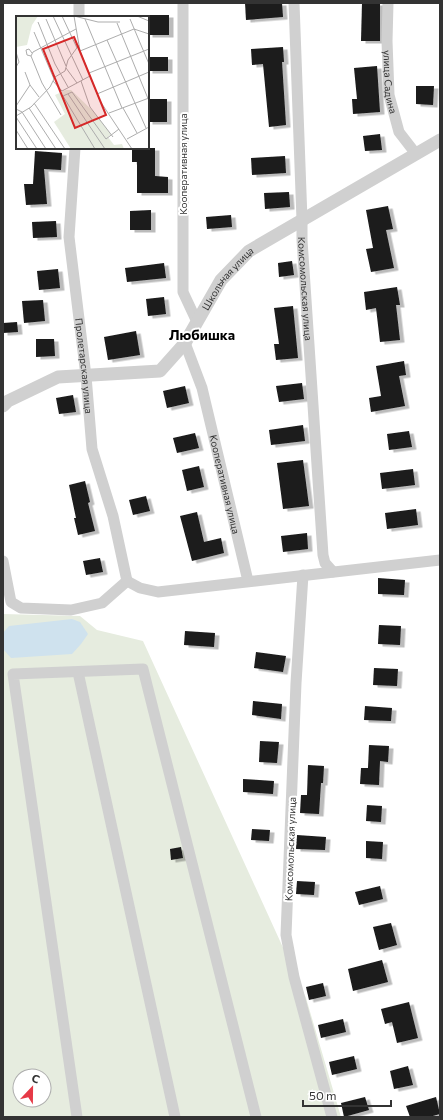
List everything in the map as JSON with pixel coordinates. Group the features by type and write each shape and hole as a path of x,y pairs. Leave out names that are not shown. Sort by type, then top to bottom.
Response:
{"street":[{"path":"79,3 79,16"},
{"name":"Кооперативная улица","path":"183,3 182,292 197,322"},
{"name":"Комсомольская улица","path":"294,3 302,240 323,555 325,563 333,572"},
{"name":"улица Садина","path":"388,3 387,41 389,95 399,132 416,154"},
{"name":"Школьная улица","path":"3,406 8,401 58,378 160,371 186,343 221,280 249,251 440,140"},
{"name":"Пролетарская улица","path":"74,149 69,238 86,376 92,449 113,516 127,581"},
{"name":"Кооперативная улица","path":"186,343 202,388 248,581"},
{"path":"3,561 11,602 21,608 71,610 102,603 127,581 140,588 158,592 440,560"},
{"name":"Комсомольская улица","path":"302,575 286,935 294,977 332,1117"},
{"path":"77,1117 13,674 143,669 256,1117"},
{"path":"78,672 175,1117"}],"shaded area":[{"path":"3,614 80,616 97,630 143,641 306,998 341,1117 3,1117"}],"water":[{"path":"72,619 80,622 88,634 72,654 11,658 3,649 3,633 9,626"}],"building":[{"path":"245,3 282,3 283,17 246,20"},
{"path":"362,3 380,3 380,41 361,41"},
{"path":"169,15 169,35 149,35 148,16"},
{"path":"283,47 284,62 282,62 286,125 269,127 263,64 252,65 251,49"},
{"path":"149,57 168,57 168,71 149,71"},
{"path":"377,66 380,112 353,114 352,99 357,99 354,68"},
{"path":"416,86 434,86 433,105 416,104"},
{"path":"149,99 167,99 167,122 149,122"},
{"path":"380,134 382,150 365,151 363,136"},
{"path":"155,148 155,176 168,177 168,193 137,193 137,162 132,162 132,149"},
{"path":"35,151 62,153 61,170 44,169 47,204 26,205 24,184 33,184"},
{"path":"285,156 286,173 252,175 251,158"},
{"path":"289,192 290,207 265,209 264,193"},
{"path":"388,206 393,229 386,230 394,268 371,272 366,249 373,248 366,210"},
{"path":"151,210 151,230 130,230 130,211"},
{"path":"231,215 232,227 207,229 206,217"},
{"path":"56,221 57,237 33,238 32,222"},
{"path":"292,261 294,275 279,277 278,263"},
{"path":"164,263 166,278 127,282 125,268"},
{"path":"58,269 60,288 39,290 37,271"},
{"path":"397,287 400,305 396,305 400,340 380,342 376,308 366,310 364,292"},
{"path":"164,297 166,314 148,316 146,299"},
{"path":"43,300 45,321 24,323 22,301"},
{"path":"293,306 298,358 276,360 274,344 279,344 274,308"},
{"path":"17,322 18,332 3,333 3,323"},
{"path":"136,331 140,355 108,360 104,337"},
{"path":"36,339 54,339 55,356 36,357"},
{"path":"404,361 406,375 399,376 405,406 371,412 369,398 381,396 376,366"},
{"path":"302,383 304,399 279,402 276,386"},
{"path":"185,386 189,403 167,408 163,391"},
{"path":"73,395 76,412 59,414 56,398"},
{"path":"303,425 305,441 271,445 269,430"},
{"path":"409,431 412,447 389,450 387,434"},
{"path":"195,433 199,448 177,453 173,438"},
{"path":"303,460 309,506 283,509 277,463"},
{"path":"199,466 204,487 187,491 182,470"},
{"path":"413,469 415,485 382,489 380,473"},
{"path":"85,481 90,502 88,503 95,531 78,535 69,485"},
{"path":"146,496 150,511 133,515 129,500"},
{"path":"416,509 418,525 387,529 385,513"},
{"path":"197,512 204,542 221,538 224,553 192,561 180,516"},
{"path":"307,533 308,549 283,552 281,536"},
{"path":"100,558 103,572 86,575 83,561"},
{"path":"378,578 405,580 404,595 378,594"},
{"path":"379,625 401,626 400,645 378,644"},
{"path":"185,631 215,633 214,647 184,645"},
{"path":"256,652 286,656 283,672 254,668"},
{"path":"374,668 398,669 397,686 373,685"},
{"path":"253,701 282,704 281,719 252,715"},
{"path":"365,706 392,708 391,721 364,720"},
{"path":"260,741 279,742 277,763 259,762"},
{"path":"369,745 389,746 388,762 380,761 379,785 360,784 361,768 368,768"},
{"path":"308,765 324,766 323,783 321,783 319,814 300,813 301,795 307,795"},
{"path":"243,779 274,781 273,794 243,792"},
{"path":"367,805 382,806 381,822 366,821"},
{"path":"252,829 270,830 269,841 251,840"},
{"path":"297,835 326,837 325,850 296,849"},
{"path":"366,841 383,842 382,859 366,858"},
{"path":"181,847 183,858 171,860 170,849"},
{"path":"297,881 315,882 314,895 296,894"},
{"path":"380,886 383,899 359,905 355,892"},
{"path":"391,923 397,945 379,950 373,927"},
{"path":"382,960 388,982 353,991 348,969"},
{"path":"323,983 326,996 309,1000 306,987"},
{"path":"409,1002 418,1038 397,1043 392,1022 385,1024 381,1009"},
{"path":"343,1019 346,1032 321,1038 318,1025"},
{"path":"354,1056 357,1069 332,1075 329,1062"},
{"path":"408,1066 413,1085 394,1089 390,1071"},
{"path":"365,1097 369,1110 344,1117 341,1103"},
{"path":"436,1097 440,1114 429,1117 410,1117 406,1106"}],"district":[{"name":"Любишка","path":"202,334"}]}
